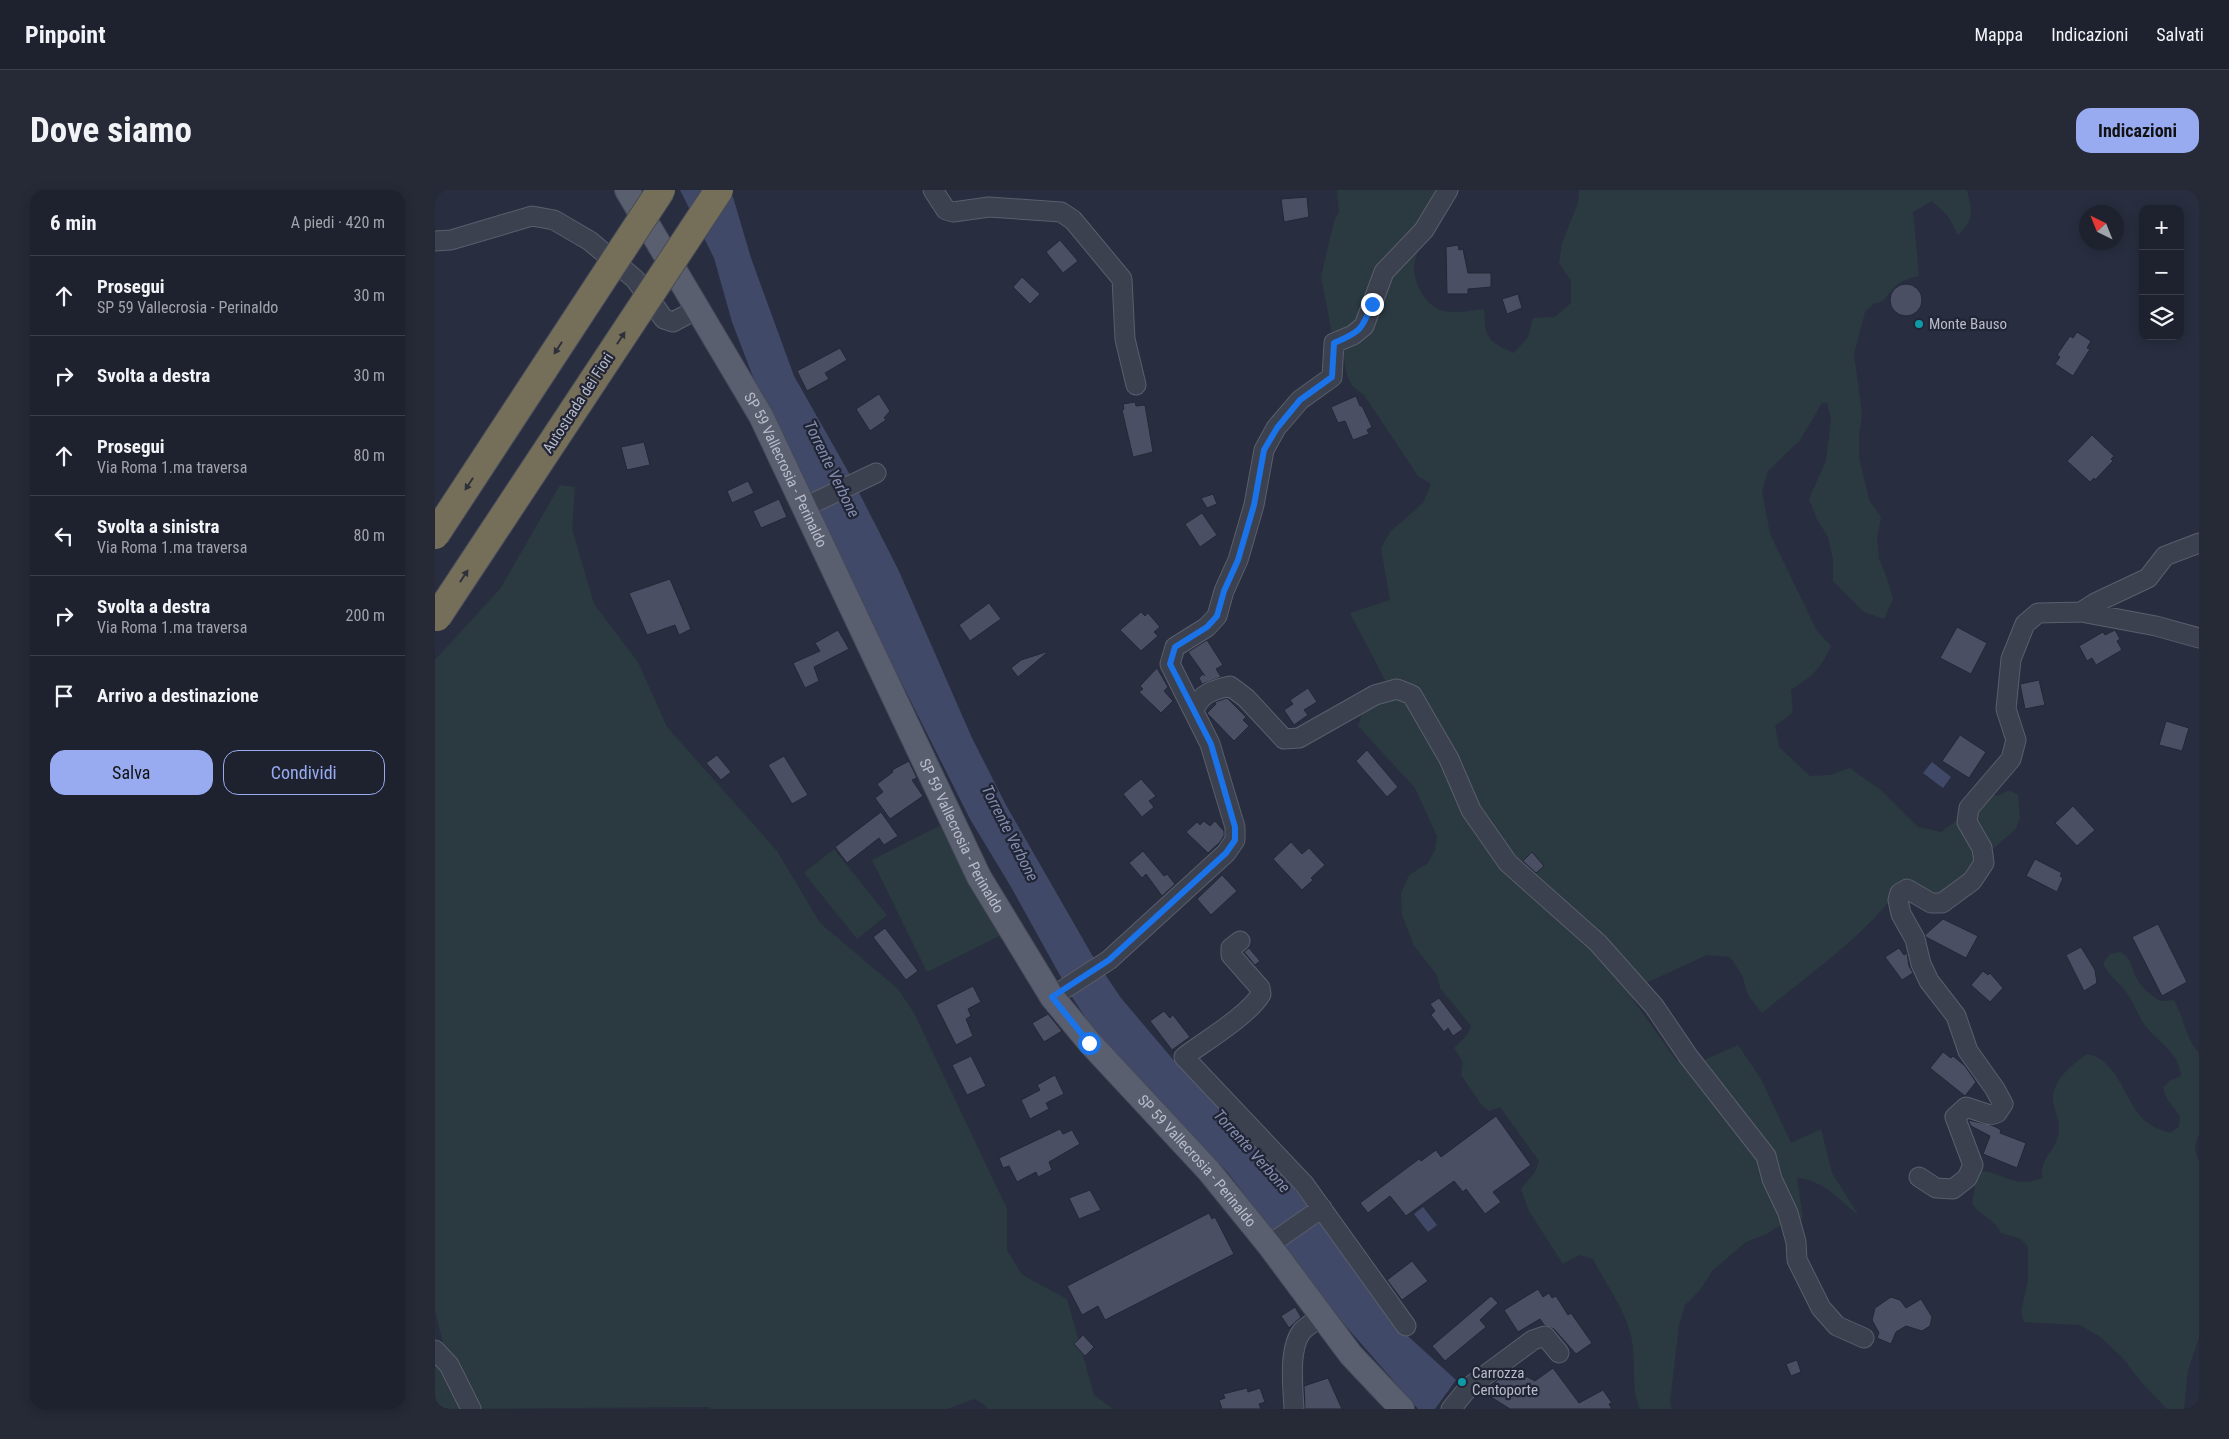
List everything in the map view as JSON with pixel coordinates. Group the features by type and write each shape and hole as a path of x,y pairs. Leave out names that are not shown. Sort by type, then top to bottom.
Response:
{"highway":[{"path":"435,535 661,190"},
{"name":"Autostrada dei Fiori","path":"437,617 719,190"}],"main road":[{"name":"SP 59 Vallecrosia - Perinaldo","path":"627,190 761,416 810,504 979,877 1058,993 1089,1043 1209,1171 1272,1243 1321,1317 1351,1355 1402,1409"}],"street":[{"path":"933,190 946,210 953,212 989,207 1061,212 1073,220 1122,279 1125,339 1136,385"},
{"path":"1058,993 1109,960 1226,853 1235,840 1235,827 1211,744 1170,664 1175,647 1207,627 1217,616 1224,591 1238,560 1254,505 1264,450 1277,428 1300,400 1332,377 1334,343 1353,335 1364,326 1384,272 1424,230 1448,190"},
{"path":"435,241 451,240 532,216 554,220 590,241 635,279 664,319 673,322 697,309"},
{"path":"810,504 876,473"},
{"path":"2081,612 2095,603 2148,578 2165,556 2199,543"},
{"path":"1919,1177 1936,1188 1953,1189 1967,1178 1973,1165 1955,1118 1966,1107 1990,1115 1997,1114 2003,1104 1995,1089 1968,1051 1956,1016 1929,981 1921,964 1915,939 1901,914 1898,900 1900,893 1907,889 1931,903 1942,903 1972,881 1984,863 1982,848 1967,822 1969,808 2011,759 2016,740 2006,709 2011,659 2025,624 2038,613 2081,612 2156,626 2199,638"},
{"path":"1194,710 1198,699 1213,690 1230,686 1246,698 1284,739 1299,738 1375,695 1397,689 1412,695 1449,759 1471,810 1508,864 1591,937 1628,976 1654,1006 1688,1056 1766,1156 1772,1179 1788,1213 1796,1242 1797,1260 1821,1308 1837,1326 1864,1338"},
{"path":"1240,940 1231,948 1231,954 1259,988 1261,994 1256,1002 1243,1013 1184,1057 1282,1158 1407,1326"},
{"path":"1272,1243 1319,1210"},
{"path":"1294,1409 1293,1369 1296,1342 1303,1330 1321,1317"},
{"path":"1451,1409 1468,1388 1533,1340 1545,1336 1559,1353"},
{"path":"435,1350 449,1365 471,1409"}],"shaded area":[{"path":"1337,190 1443,190 1359,323 1332,334 1321,276 1334,222 1339,212"},
{"path":"1579,190 1967,190 1971,209 1970,219 1958,235 1948,216 1932,201 1913,212 1919,276 1898,284 1883,301 1873,304 1865,312 1854,354 1862,414 1859,435 1859,457 1869,500 1881,517 1877,538 1879,559 1893,599 1884,619 1864,612 1833,581 1833,559 1828,537 1817,519 1809,499 1826,461 1831,419 1827,403 1822,403 1800,440 1768,471 1762,491 1770,534 1817,631 1831,646 1815,672 1791,690 1793,712 1775,726 1779,747 1810,776 1830,775 1850,768 1882,791 1918,827 1941,832 1990,796 2000,795 2009,790 2018,795 2020,818 2016,829 1975,864 1960,884 1940,896 1928,895 1911,881 1899,882 1886,905 1858,934 1762,1013 1748,995 1742,975 1730,957 1707,955 1646,983 1633,1000 1677,1061 1697,1063 1738,1045 1761,1079 1791,1143 1821,1129 1832,1173 1859,1216 1815,1182 1797,1178 1803,1219 1785,1222 1767,1234 1746,1242 1713,1270 1700,1290 1685,1305 1679,1325 1670,1401 1671,1409 1640,1409 1634,1382 1633,1345 1620,1307 1593,1259 1579,1255 1563,1264 1529,1211 1521,1189 1535,1172 1539,1161 1500,1107 1489,1111 1481,1104 1461,1075 1463,1062 1454,1048 1467,1035 1471,1026 1440,988 1437,975 1414,946 1402,915 1401,893 1409,875 1428,863 1435,850 1437,836 1415,788 1358,726 1363,710 1384,698 1385,680 1350,613 1390,600 1381,548 1390,532 1423,503 1431,484 1418,476 1364,395 1349,380 1343,347 1368,335 1385,280 1417,248 1414,265 1415,274 1418,286 1425,298 1440,310 1450,312 1484,309 1485,326 1489,337 1498,345 1514,353 1528,337 1533,318 1555,317 1571,303 1571,281 1559,263 1562,243 1578,203"},
{"path":"560,485 575,487 572,529 594,604 638,662 667,727 777,851 820,923 898,989 914,1013 1007,1209 1007,1250 1022,1275 1067,1299 1094,1395 1113,1409 987,1409 985,1405 974,1399 947,1409 711,1409 709,1407 435,1409 435,1351 443,1342 435,1311 435,660 500,589"},
{"path":"945,823 1001,935 927,972 872,860"},
{"path":"834,849 887,915 857,939 804,873"},
{"path":"2121,952 2130,961 2137,979 2147,992 2160,1001 2174,1000 2188,1035 2199,1053 2199,1135 2195,1149 2199,1162 2199,1338 2188,1370 2184,1409 2167,1409 2142,1383 2122,1357 2099,1336 2080,1325 2024,1322 2021,1312 2028,1280 2028,1247 2021,1239 2001,1233 1995,1224 1972,1203 1978,1171 2023,1182 2042,1178 2044,1164 2054,1147 2059,1132 2053,1098 2054,1091 2062,1076 2087,1054 2097,1057 2113,1071 2136,1110 2145,1121 2170,1133 2179,1127 2180,1116 2167,1099 2163,1088 2171,1080 2181,1076 2180,1068 2172,1053 2144,1024 2129,996 2108,972 2103,963 2110,954"}],"water":[{"name":"Torrente Verbone","path":"680,190 729,190 733,197 751,258 794,376 849,473 898,569 972,738 1006,805 1092,955 1121,998 1176,1063 1188,1070 1262,1146 1398,1327 1456,1380 1435,1409 1418,1409 1344,1324 1228,1173 1093,1029 1072,997 1011,887 970,819 886,652 794,457 755,382 732,322 714,258"},
{"path":"1932,762 1951,777 1943,788 1923,773"},
{"path":"1423,1207 1437,1225 1428,1232 1414,1214"}],"building":[{"path":"1307,197 1309,217 1284,222 1281,199"},
{"path":"1060,240 1078,261 1063,273 1046,252"},
{"path":"1458,245 1459,250 1463,249 1468,273 1491,273 1491,287 1468,289 1468,294 1447,294 1446,247"},
{"path":"1022,277 1040,294 1030,304 1013,287"},
{"path":"1906,284 1912,285 1917,289 1921,294 1921,306 1917,311 1912,315 1906,316 1900,315 1895,311 1891,306 1890,300 1891,294 1895,289 1900,285"},
{"path":"1518,294 1522,308 1507,314 1502,299"},
{"path":"2077,332 2091,341 2087,348 2090,349 2073,376 2055,364 2060,357 2057,355 2070,336 2073,338"},
{"path":"840,348 847,360 825,373 829,379 807,391 797,371"},
{"path":"879,394 890,411 884,418 886,420 870,431 856,409"},
{"path":"1356,396 1372,427 1367,430 1369,434 1353,440 1345,421 1338,423 1331,407"},
{"path":"1135,402 1136,406 1145,405 1153,452 1133,457 1122,410 1124,409 1123,404"},
{"path":"2092,435 2114,456 2111,459 2113,461 2095,480 2094,478 2090,482 2067,461"},
{"path":"644,442 650,465 627,470 621,447"},
{"path":"748,481 754,493 732,503 727,491"},
{"path":"1213,494 1217,504 1207,508 1201,498"},
{"path":"779,499 787,517 761,528 753,511"},
{"path":"1202,513 1217,535 1200,547 1185,524"},
{"path":"670,579 691,629 679,635 675,625 647,635 629,593"},
{"path":"989,603 1001,619 970,641 959,625"},
{"path":"1141,612 1145,616 1148,613 1160,627 1154,632 1158,636 1141,651 1120,630"},
{"path":"1957,627 1987,643 1971,674 1940,658"},
{"path":"838,630 849,649 814,667 819,681 805,688 793,663 820,651 815,643"},
{"path":"2115,630 2120,639 2117,641 2122,650 2096,665 2092,658 2087,661 2079,646 2103,632 2105,635"},
{"path":"1207,640 1223,665 1216,669 1221,677 1202,684 1199,678 1203,674 1205,676 1188,652"},
{"path":"1049,651 1018,677 1011,668 1021,660"},
{"path":"1157,668 1168,687 1164,691 1173,701 1161,713 1139,692 1143,689 1140,686"},
{"path":"2039,680 2045,705 2025,709 2020,684"},
{"path":"1308,688 1317,702 1304,710 1308,715 1294,725 1284,710 1293,704 1290,700"},
{"path":"1227,698 1246,717 1243,720 1249,726 1234,741 1207,713 1216,704 1215,702"},
{"path":"2166,721 2189,728 2182,751 2159,745"},
{"path":"1960,735 1986,752 1969,778 1942,761"},
{"path":"1367,750 1398,787 1387,797 1356,761"},
{"path":"717,755 731,772 721,780 706,763"},
{"path":"784,756 808,795 792,804 768,765"},
{"path":"909,761 917,778 912,780 923,796 890,819 875,798 883,792 877,784 893,772 892,770"},
{"path":"1141,779 1156,796 1149,801 1154,807 1142,817 1123,794"},
{"path":"2073,806 2095,830 2077,846 2055,823"},
{"path":"881,812 898,836 884,845 879,838 847,863 835,847"},
{"path":"1204,821 1210,826 1215,821 1224,831 1224,836 1220,842 1208,853 1186,832 1197,822 1200,825"},
{"path":"1291,842 1302,854 1309,848 1325,865 1311,878 1313,880 1302,890 1273,859"},
{"path":"1143,851 1164,876 1167,874 1175,884 1162,896 1146,874 1142,878 1129,863"},
{"path":"1532,852 1544,866 1536,873 1523,861"},
{"path":"2035,859 2062,873 2060,876 2063,878 2057,892 2026,876"},
{"path":"1222,875 1237,891 1211,915 1197,899"},
{"path":"1943,919 1978,936 1966,958 1926,937 1925,935"},
{"path":"2158,924 2187,982 2162,996 2132,937"},
{"path":"885,928 918,971 906,980 873,937"},
{"path":"2081,947 2095,970 2097,983 2084,991 2066,955"},
{"path":"1249,948 1260,961 1255,965 1244,952"},
{"path":"1899,948 1904,955 1907,953 1909,966 1913,973 1902,980 1885,957"},
{"path":"1983,971 1988,975 1990,973 2003,988 1990,1002 1971,985"},
{"path":"973,986 981,1002 968,1009 971,1016 966,1019 973,1036 956,1045 936,1005"},
{"path":"1439,998 1463,1029 1453,1036 1448,1028 1444,1032 1431,1015 1435,1011 1430,1004"},
{"path":"1164,1011 1170,1018 1173,1015 1190,1037 1172,1050 1150,1021"},
{"path":"1048,1014 1062,1031 1044,1042 1032,1023"},
{"path":"1943,1052 1951,1058 1953,1056 1965,1066 1976,1082 1965,1096 1930,1068"},
{"path":"971,1056 986,1086 967,1095 952,1065"},
{"path":"1055,1075 1064,1094 1046,1103 1049,1109 1030,1119 1021,1100 1040,1090 1037,1085"},
{"path":"1496,1116 1531,1165 1493,1192 1501,1202 1485,1214 1466,1189 1463,1192 1454,1181 1406,1216 1390,1196 1368,1213 1360,1203 1419,1159 1421,1161 1436,1150 1441,1157"},
{"path":"1968,1120 1994,1126 2001,1130 2000,1133 2026,1143 2017,1168 1983,1154 1990,1136 1971,1126"},
{"path":"1060,1129 1063,1134 1072,1130 1080,1144 1049,1162 1052,1170 1038,1177 1036,1172 1017,1182 1009,1166 1003,1168 999,1158"},
{"path":"1090,1190 1101,1210 1079,1219 1069,1198"},
{"path":"1209,1213 1212,1219 1215,1217 1234,1254 1105,1320 1098,1306 1082,1315 1067,1286"},
{"path":"1412,1261 1428,1281 1402,1300 1387,1280"},
{"path":"1538,1289 1543,1297 1549,1293 1552,1298 1556,1296 1568,1315 1571,1313 1592,1343 1576,1354 1554,1329 1544,1325 1540,1319 1518,1332 1504,1310"},
{"path":"1491,1296 1498,1303 1480,1320 1486,1327 1445,1361 1432,1346"},
{"path":"1891,1297 1900,1300 1906,1308 1921,1299 1932,1317 1930,1326 1922,1331 1906,1326 1896,1332 1891,1344 1877,1338 1879,1333 1872,1320 1875,1308"},
{"path":"1295,1307 1301,1317 1289,1328 1281,1316"},
{"path":"1083,1335 1094,1347 1085,1356 1074,1344"},
{"path":"1797,1360 1801,1372 1791,1376 1786,1364"},
{"path":"1553,1368 1579,1403 1603,1390 1612,1403 1609,1404 1612,1409 1510,1409 1486,1394 1494,1383 1512,1369 1535,1381"},
{"path":"1328,1378 1342,1409 1305,1409 1304,1386"},
{"path":"1247,1388 1248,1392 1260,1388 1265,1402 1259,1404 1261,1409 1222,1409 1219,1400 1225,1398 1223,1394"}],"place":[{"name":"Monte Bauso","path":"1919,324"},
{"name":"Carrozza Centoporte","path":"1462,1382"}],"route":[{"path":"1089,1043 1052,997 1109,960 1226,853 1235,840 1235,827 1211,744 1170,664 1175,647 1207,627 1217,616 1224,591 1238,560 1254,505 1264,450 1277,428 1300,400 1332,377 1334,343 1353,335 1364,326 1372,304"}]}
